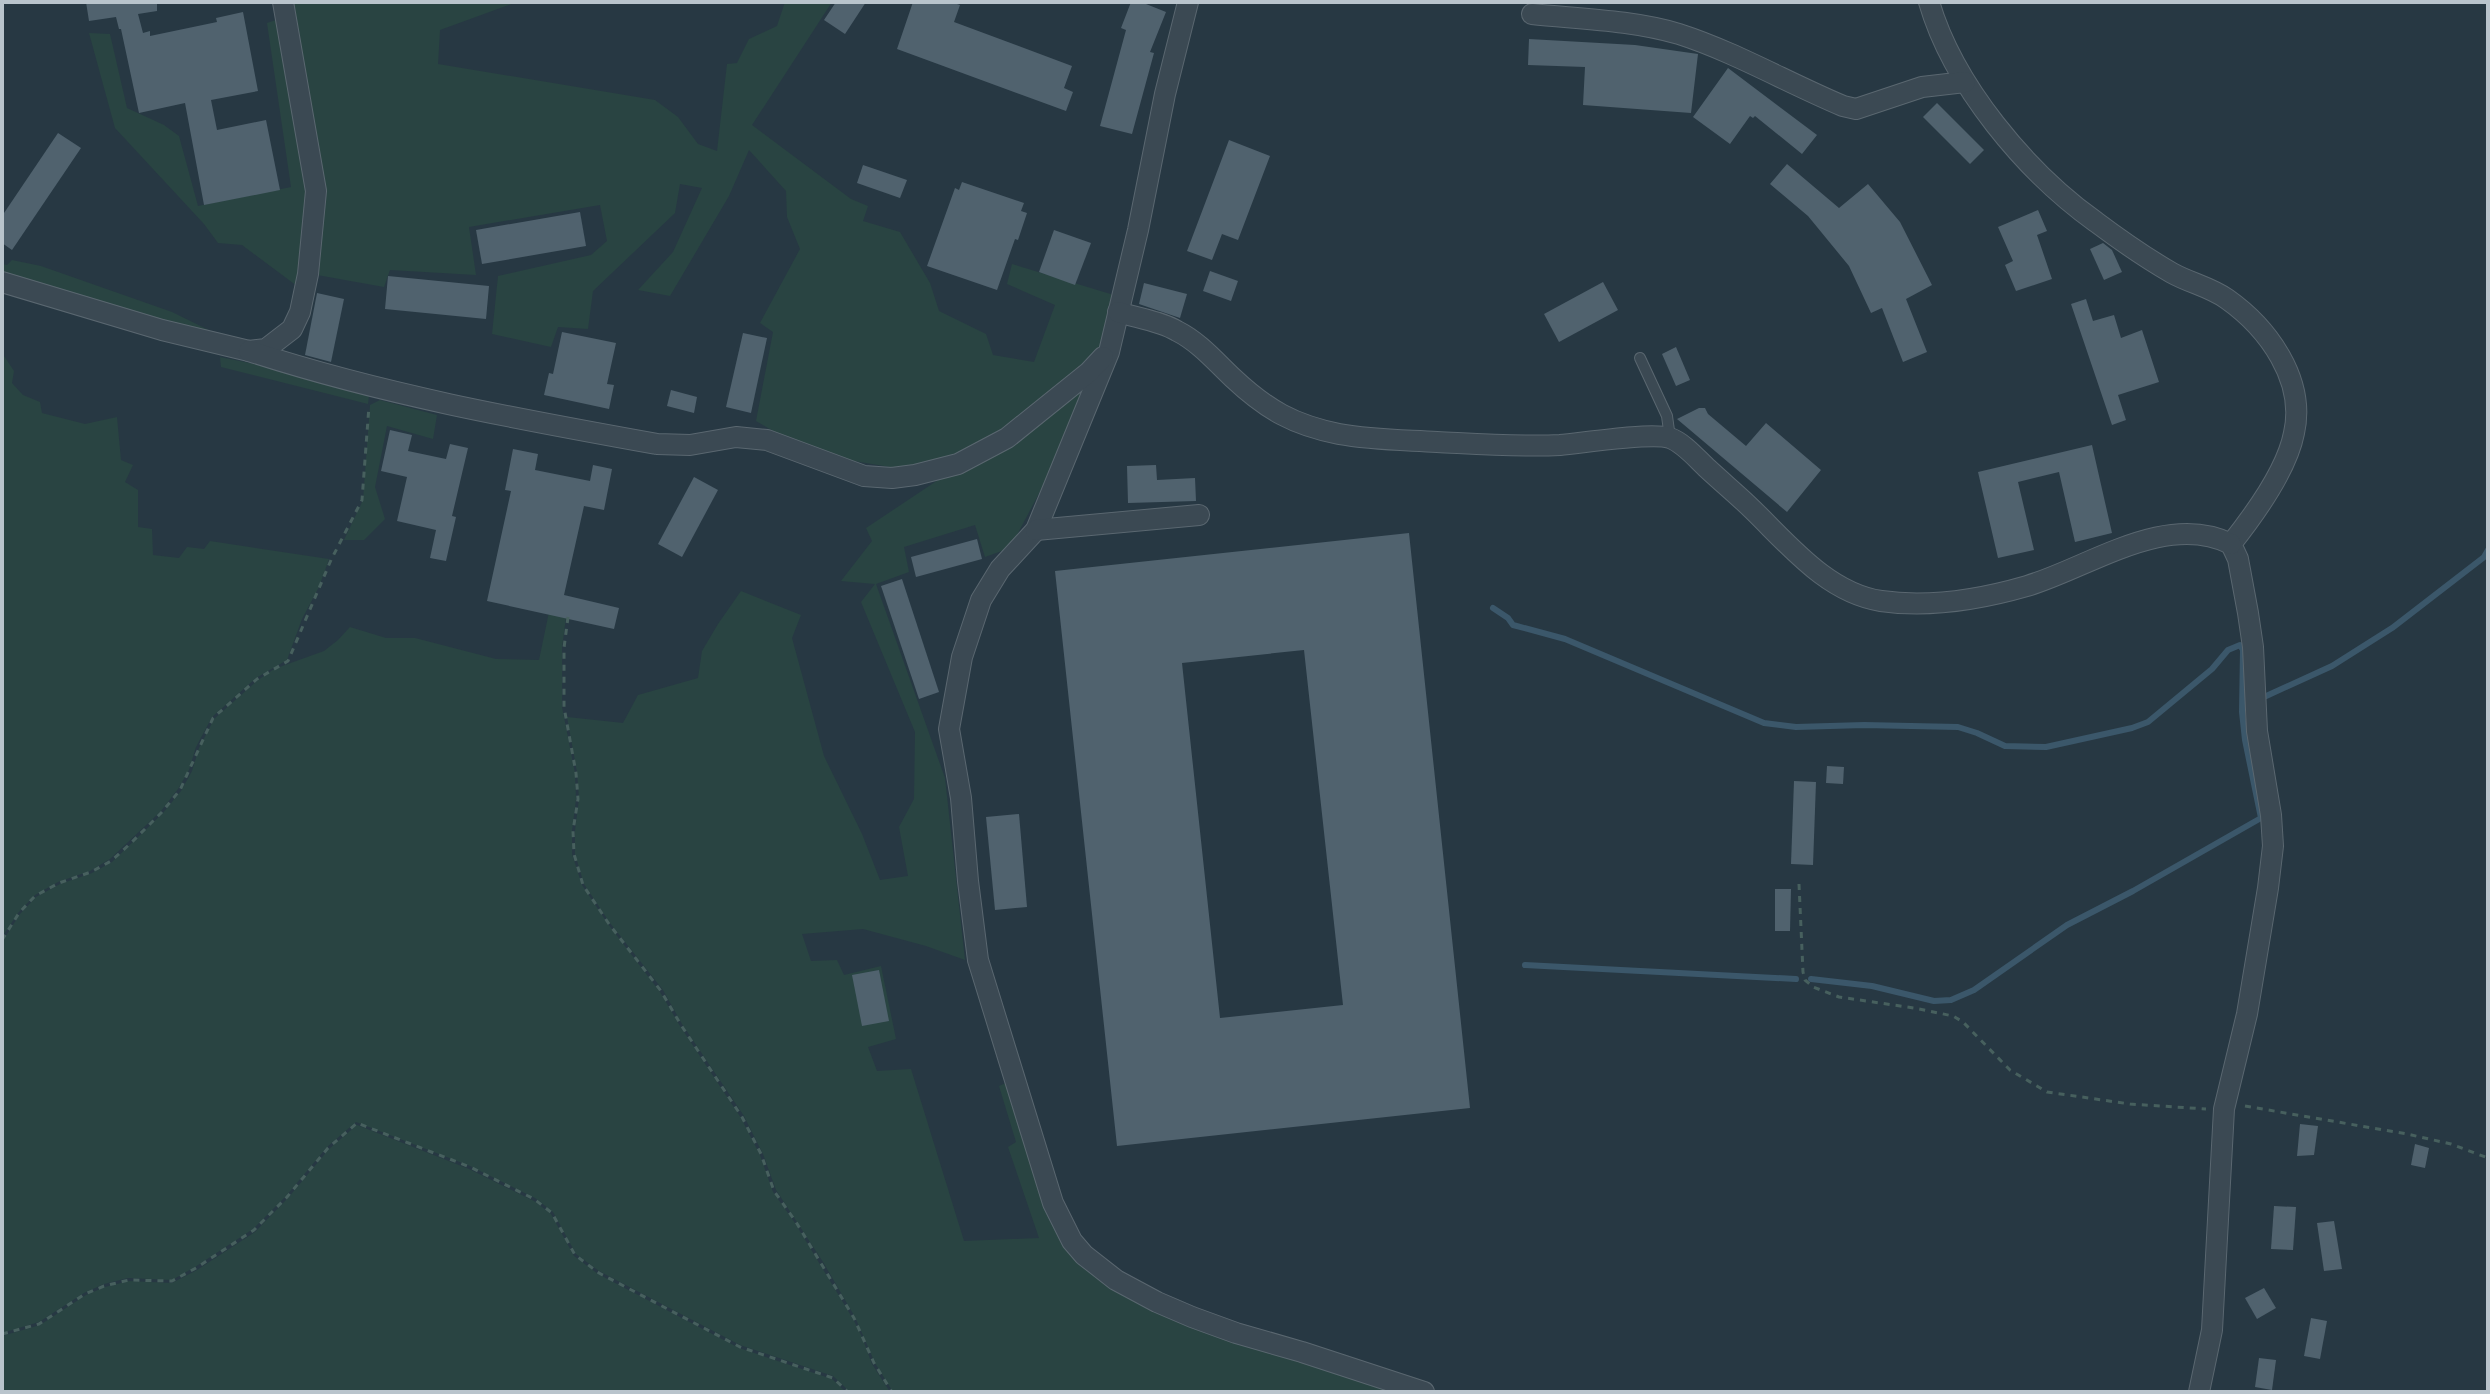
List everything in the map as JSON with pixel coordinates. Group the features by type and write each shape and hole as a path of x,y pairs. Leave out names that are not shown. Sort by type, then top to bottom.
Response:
{"street":[{"path":"249,351 266,349 292,329 300,312 313,234 316,191 283,2"},
{"path":"1188,2 1109,352 1036,530 1000,569 981,600 962,657 949,729 961,798 978,960 1053,1203 1072,1241 1084,1255 1116,1280 1157,1302 1236,1333 1424,1392"},
{"path":"1929,2 1965,82 1994,122 2064,196 2094,221 2174,274 2227,299 2254,324 2282,359 2294,391 2294,434 2258,510 2231,544"},
{"path":"1532,14 1649,27 1679,34 1856,109 1922,87 1965,82"},
{"path":"2,282 162,330 451,406 657,444 690,445 736,437 767,440 864,476 892,478 938,470 984,453 1089,372 1109,352"},
{"path":"1118,312 1175,329 1212,357 1267,407 1287,419 1312,428 1378,439 1482,445 1557,445 1670,438 1824,575 1861,596 1882,601 1937,603 2028,586 2108,553 2165,536 2206,536 2231,544 2238,559 2253,647 2257,731 2273,846 2247,1014 2224,1109 2212,1330 2199,1392"},
{"path":"1036,530 1199,515"}],"lane":[{"path":"1640,358 1667,416 1670,438"}],"path":[{"path":"2,940 19,913 35,896 111,861 131,843 180,790 213,718 257,679 288,661 331,560 362,500 369,404 385,391"},
{"path":"568,617 564,648 564,707 578,799 573,831 574,854 583,885 661,991 742,1117 761,1154 774,1191 854,1318 874,1363 892,1392"},
{"path":"1799,884 1803,972 1805,980 1813,987 1839,997 1953,1016 1963,1022 2010,1070 2047,1092 2130,1104 2224,1109 2249,1106 2407,1134 2451,1144 2488,1158"},
{"path":"2,1334 39,1324 85,1294 104,1286 129,1280 172,1281 196,1268 254,1230 328,1148 357,1123 470,1167 534,1199 552,1213 575,1255 599,1273 740,1347 833,1378 848,1392"}],"green space":[{"path":"292,2 517,2 440,30 438,64 655,100 678,117 698,144 717,151 727,64 737,63 749,39 777,26 785,2 832,2 752,125 851,199 868,206 863,221 900,232 930,283 939,311 986,334 993,355 1034,362 1055,305 1007,284 1012,264 1117,296 1103,350 1000,437 964,456 896,468 830,455 783,437 756,421 773,332 760,323 800,249 787,217 786,191 749,150 729,196 670,296 638,290 673,252 702,188 680,184 675,213 593,291 588,329 558,327 551,347 492,334 498,276 591,255 607,241 600,205 469,227 476,275 390,270 384,287 317,275 324,191"},
{"path":"276,20 310,192 301,289 242,245 218,243 115,128 89,33 110,34 127,108 164,125 179,136 198,206 291,187 267,23"},
{"path":"12,260 41,266 172,312 233,342 2,274 2,264 7,265"},
{"path":"2,353 14,371 12,383 23,395 40,402 42,413 85,424 117,417 121,460 133,465 125,482 138,490 138,527 152,529 153,555 179,558 187,547 204,549 210,541 329,559 287,660 256,678 212,717 196,747 189,770 161,811 110,859 35,895 2,937"},
{"path":"220,357 369,395 368,404 221,367"},
{"path":"1091,383 1010,548 985,557 975,525 904,547 909,572 876,584 945,778 965,960 863,929 802,934 811,961 837,960 844,975 881,966 896,1039 868,1047 877,1071 911,1069 964,1241 1039,1238 1008,1147 1016,1142 999,1086 1006,1083 1083,1265 1397,1392 893,1392 875,1363 855,1317 776,1190 744,1116 682,1024 663,990 610,923 584,884 575,854 579,799 567,717 623,723 638,695 698,678 702,651 741,591 801,615 792,638 824,756 862,834 880,880 908,876 899,827 914,799 915,732 861,602 875,584 841,581 872,541 866,528"},
{"path":"380,400 437,415 433,439 387,426 375,487 385,519 364,540 344,540 363,500 370,405"},
{"path":"549,612 566,617 562,648 562,707 575,773 572,854 582,885 660,992 741,1118 760,1155 773,1192 853,1319 872,1364 890,1392 849,1391 833,1376 740,1345 599,1271 576,1254 553,1212 535,1198 470,1166 356,1122 327,1147 253,1229 195,1267 172,1280 128,1278 104,1284 39,1322 2,1333 2,942 20,914 36,897 112,862 163,813 192,771 199,748 214,719 274,669 324,651 350,627 386,638 415,638 496,659 539,660"},
{"path":"357,1125 469,1169 534,1201 551,1214 574,1256 598,1274 739,1348 832,1379 846,1392 2,1392 2,1336 40,1325 86,1295 105,1287 129,1281 172,1283 197,1270 255,1232 329,1149"}],"building":[{"path":"86,2 157,2 157,11 138,14 143,33 150,31 150,36 217,22 216,18 243,12 258,91 211,100 217,130 266,120 280,190 204,205 185,103 139,113 116,17 89,21"},
{"path":"836,2 866,2 845,34 824,20"},
{"path":"913,2 951,2 960,5 954,22 1072,66 1064,88 1073,92 1066,111 897,49"},
{"path":"1131,2 1141,2 1166,12 1150,52 1154,53 1132,134 1100,126 1126,30 1121,28"},
{"path":"1529,39 1635,45 1698,54 1691,113 1583,105 1585,67 1528,65"},
{"path":"1728,68 1817,135 1802,154 1755,116 1750,116 1730,144 1693,117"},
{"path":"1937,103 1984,150 1970,164 1923,117"},
{"path":"58,133 81,148 12,250 2,243 2,216"},
{"path":"1229,140 1270,156 1238,240 1222,234 1212,260 1187,251"},
{"path":"1787,164 1839,208 1868,184 1900,222 1932,285 1906,299 1927,352 1903,362 1882,308 1871,313 1849,266 1808,216 1770,184"},
{"path":"863,165 907,180 900,198 857,183"},
{"path":"962,182 1024,203 1021,211 1027,213 997,290 927,266 955,188 959,190"},
{"path":"2038,210 2047,231 2037,235 2052,279 2016,291 2005,265 2013,261 1998,227"},
{"path":"580,212 586,246 482,264 476,230"},
{"path":"1054,230 1091,243 1075,285 1039,272"},
{"path":"2103,243 2112,250 2122,272 2104,280 2090,249"},
{"path":"1210,271 1238,281 1231,301 1203,291"},
{"path":"388,276 489,286 486,319 385,309"},
{"path":"1603,282 1618,310 1559,342 1544,314"},
{"path":"1144,283 1187,294 1180,318 1139,304"},
{"path":"317,293 344,299 331,362 305,355"},
{"path":"2086,299 2093,321 2114,315 2121,338 2142,330 2159,382 2118,395 2126,420 2112,425 2071,304"},
{"path":"562,332 616,343 607,384 614,385 609,409 544,395 549,373 553,374"},
{"path":"743,333 767,338 751,413 726,407"},
{"path":"1676,347 1690,380 1676,386 1662,354"},
{"path":"671,390 697,397 694,413 667,406"},
{"path":"1705,408 1746,446 1766,423 1821,470 1787,512 1677,419"},
{"path":"390,430 412,435 408,451 446,459 450,444 468,448 452,516 456,517 446,561 430,558 436,530 397,521 407,477 381,471"},
{"path":"2092,445 2112,533 2075,542 2059,472 2018,482 2034,550 1998,558 1978,472"},
{"path":"513,449 538,454 535,470 590,481 593,465 612,469 604,510 584,506 564,595 619,608 614,629 487,601 511,491 505,490"},
{"path":"1156,465 1157,480 1195,478 1196,501 1128,503 1127,466"},
{"path":"694,477 718,490 682,557 658,544"},
{"path":"1409,533 1470,1108 1117,1146 1055,571","holes":["1304,650 1343,1005 1220,1018 1182,663"]},
{"path":"977,539 982,559 916,577 911,557"},
{"path":"902,579 939,692 919,699 881,586"},
{"path":"1827,766 1844,767 1843,784 1826,783"},
{"path":"1794,781 1816,782 1813,865 1791,864"},
{"path":"1019,814 1027,907 995,910 986,817"},
{"path":"1775,889 1791,889 1790,931 1775,931"},
{"path":"879,970 889,1021 862,1026 852,975"},
{"path":"2300,1124 2318,1126 2314,1155 2297,1156"},
{"path":"2415,1144 2429,1148 2425,1168 2411,1165"},
{"path":"2274,1206 2296,1207 2293,1250 2271,1249"},
{"path":"2334,1221 2342,1269 2324,1271 2317,1223"},
{"path":"2264,1288 2276,1308 2257,1319 2245,1298"},
{"path":"2311,1318 2327,1321 2320,1359 2304,1356"},
{"path":"2259,1358 2276,1360 2272,1390 2255,1387"}],"waterway":[{"path":"2264,697 2332,666 2392,628 2484,557 2488,550"},
{"path":"1493,608 1513,625 1565,639 1764,723 1796,727 1958,727 2005,746 2046,747 2148,722 2212,669 2228,650 2240,645 2243,650 2245,740 2261,818 2067,925 1974,990 1951,1000 1934,1001 1872,986 1811,979"},
{"path":"1525,965 1796,979"}]}
